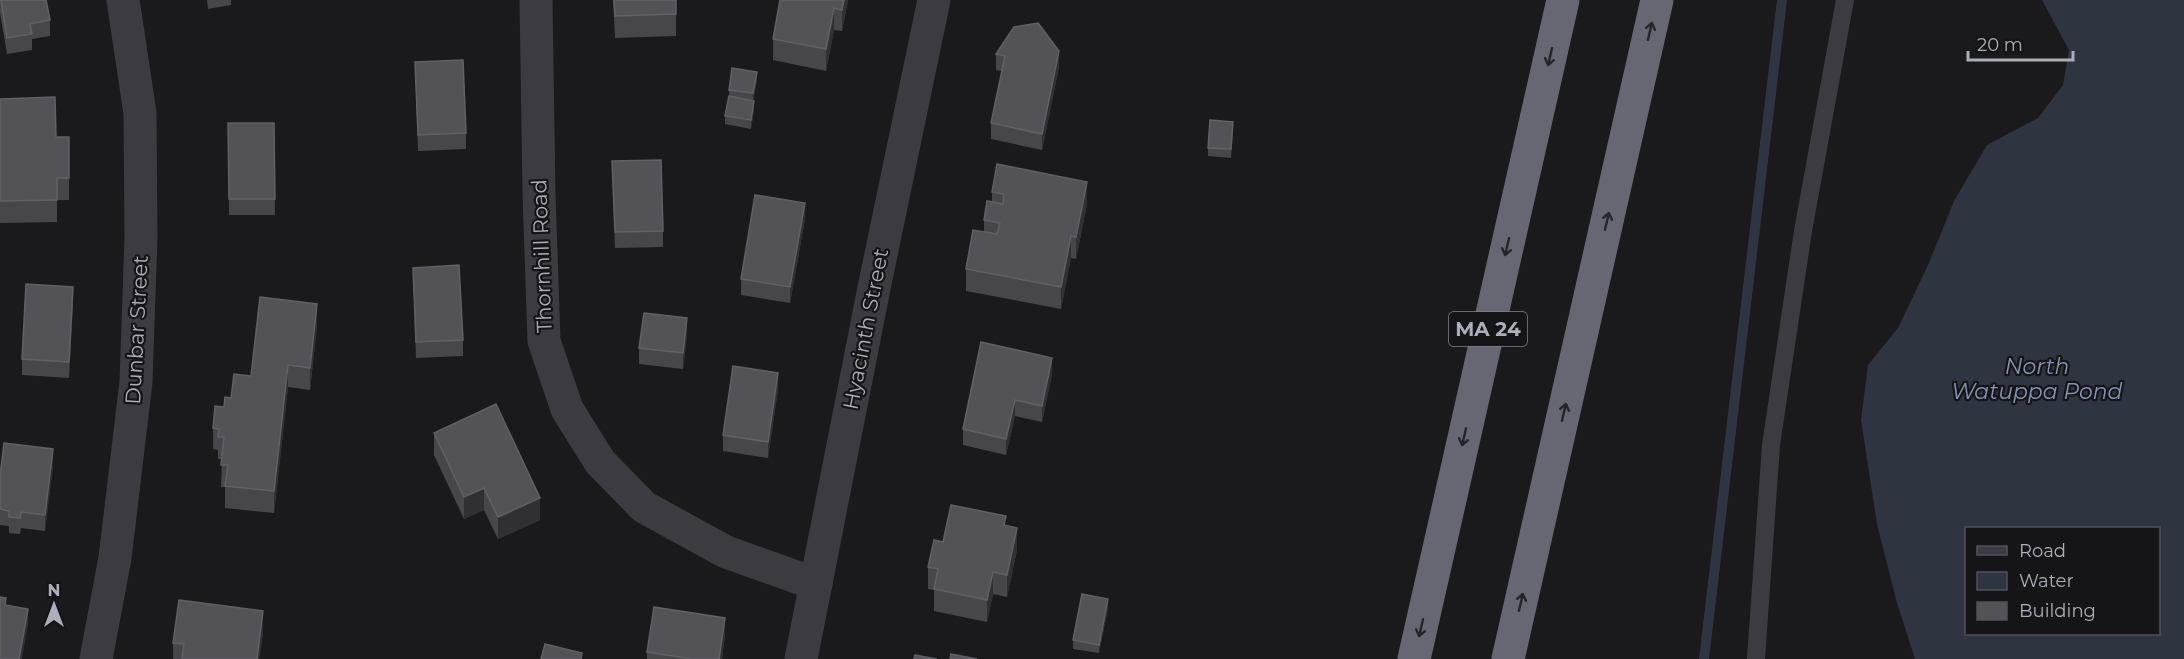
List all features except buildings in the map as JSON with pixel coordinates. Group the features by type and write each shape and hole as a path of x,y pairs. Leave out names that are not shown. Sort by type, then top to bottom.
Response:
{"highway":[{"name":"MA 24","path":"1414,659 1563,0"},
{"path":"1508,659 1657,0"}],"street":[{"name":"Dunbar Street","path":"96,659 115,558 136,382 141,237 140,113 123,0"},
{"name":"Thornhill Road","path":"536,0 544,341 567,410 600,462 644,507 726,552 816,584"},
{"name":"Hyacinth Street","path":"801,659 873,288 934,0"}],"lane":[{"path":"1756,659 1771,445 1803,231 1845,0"}],"water":[{"name":"North Watuppa Pond","path":"2042,0 2184,0 2184,659 1915,659 1897,603 1877,524 1861,420 1868,365 1898,328 1929,263 1954,201 1987,145 2038,118 2063,85 2069,50"}],"waterway":[{"path":"1704,659 1782,0"}]}
